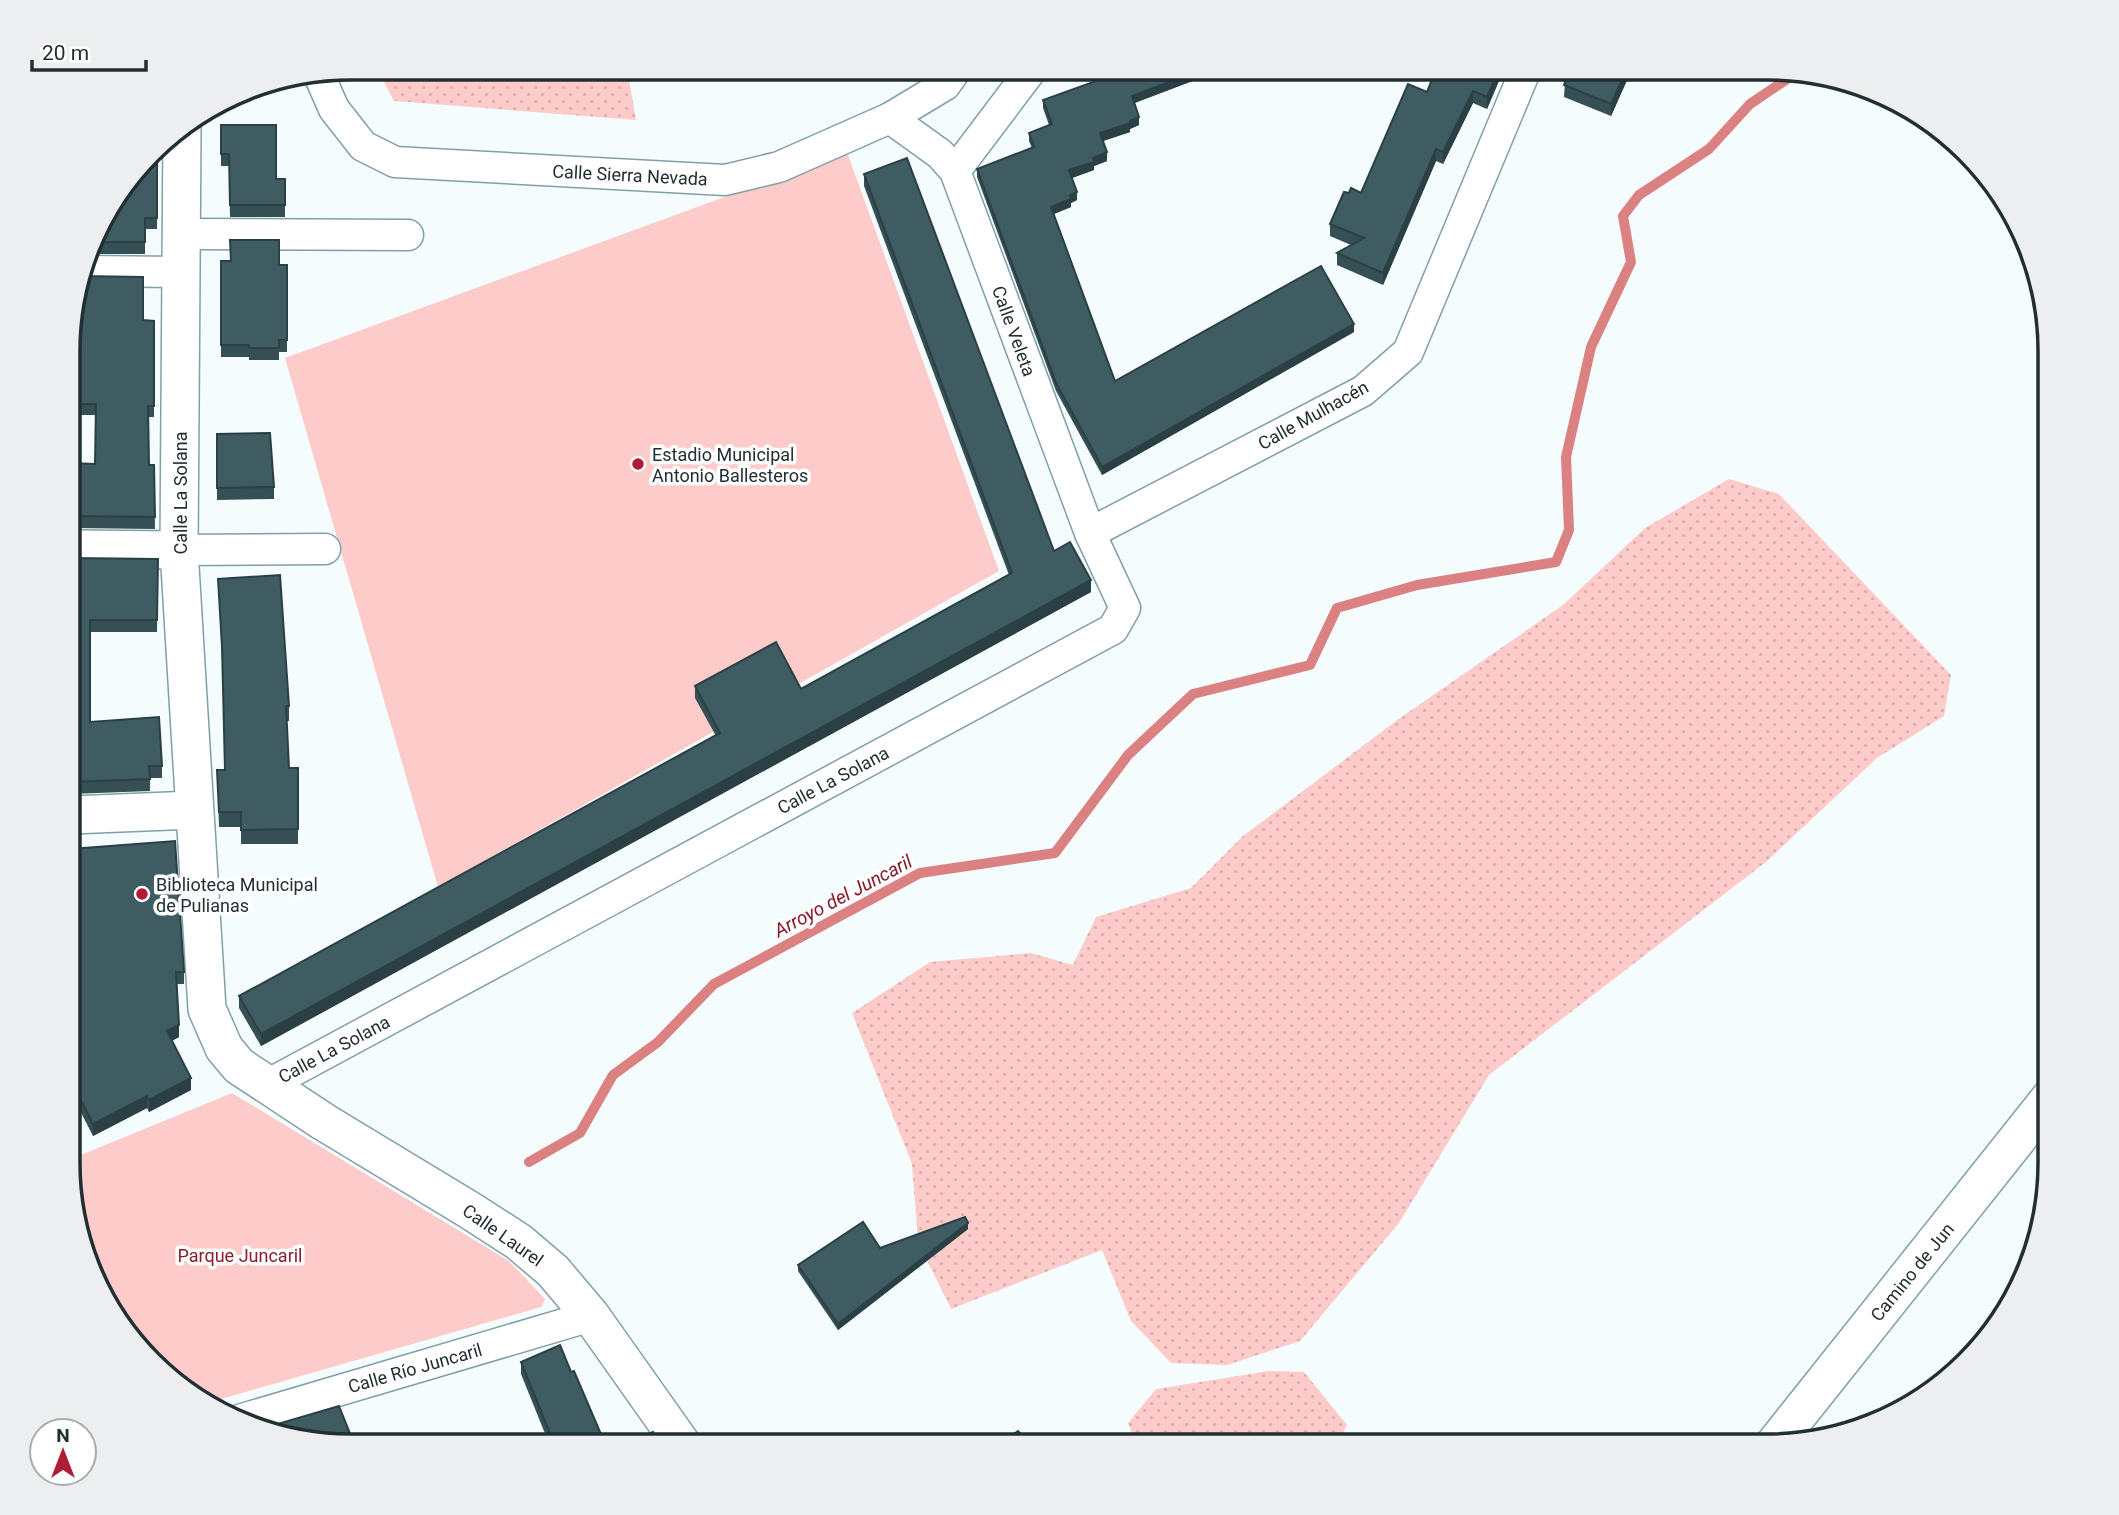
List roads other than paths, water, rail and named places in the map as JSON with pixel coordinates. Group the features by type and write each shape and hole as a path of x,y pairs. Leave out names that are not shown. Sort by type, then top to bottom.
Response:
{"street":[{"name":"Calle Sierra Nevada","path":"322,82 334,109 363,146 395,162 725,180 779,167 890,118 945,85 949,80"},
{"path":"890,118 940,154 955,171 1024,80"},
{"name":"Calle Mulhacén","path":"1090,533 1363,391 1408,352 1521,80"},
{"name":"Calle La Solana","path":"182,140 179,550 206,1009 224,1048 239,1066 267,1085 1113,629 1125,608"},
{"name":"Calle Veleta","path":"955,171 1090,533 1125,608"},
{"path":"182,234 408,235"},
{"path":"93,271 181,272"},
{"path":"80,549 325,549"},
{"path":"80,815 194,810"},
{"name":"Calle Laurel","path":"267,1085 519,1242 553,1271 591,1316 675,1434"},
{"name":"Camino de Jun","path":"1783,1434 2038,1113"},
{"name":"Calle Río Juncaril","path":"253,1416 591,1316"}],"waterway":[{"name":"Arroyo del Juncaril","path":"529,1162 580,1133 613,1075 658,1042 714,984 920,873 1055,853 1128,755 1193,694 1310,665 1337,608 1417,585 1556,562 1569,530 1566,457 1591,347 1631,262 1623,216 1639,195 1709,149 1750,104 1784,81"}],"place":[{"name":"Estadio Municipal Antonio Ballesteros","path":"638,464"},
{"name":"Biblioteca Municipal de Pulianas","path":"142,894"}],"park label":[{"name":"Parque Juncaril","path":"240,1255"}]}
